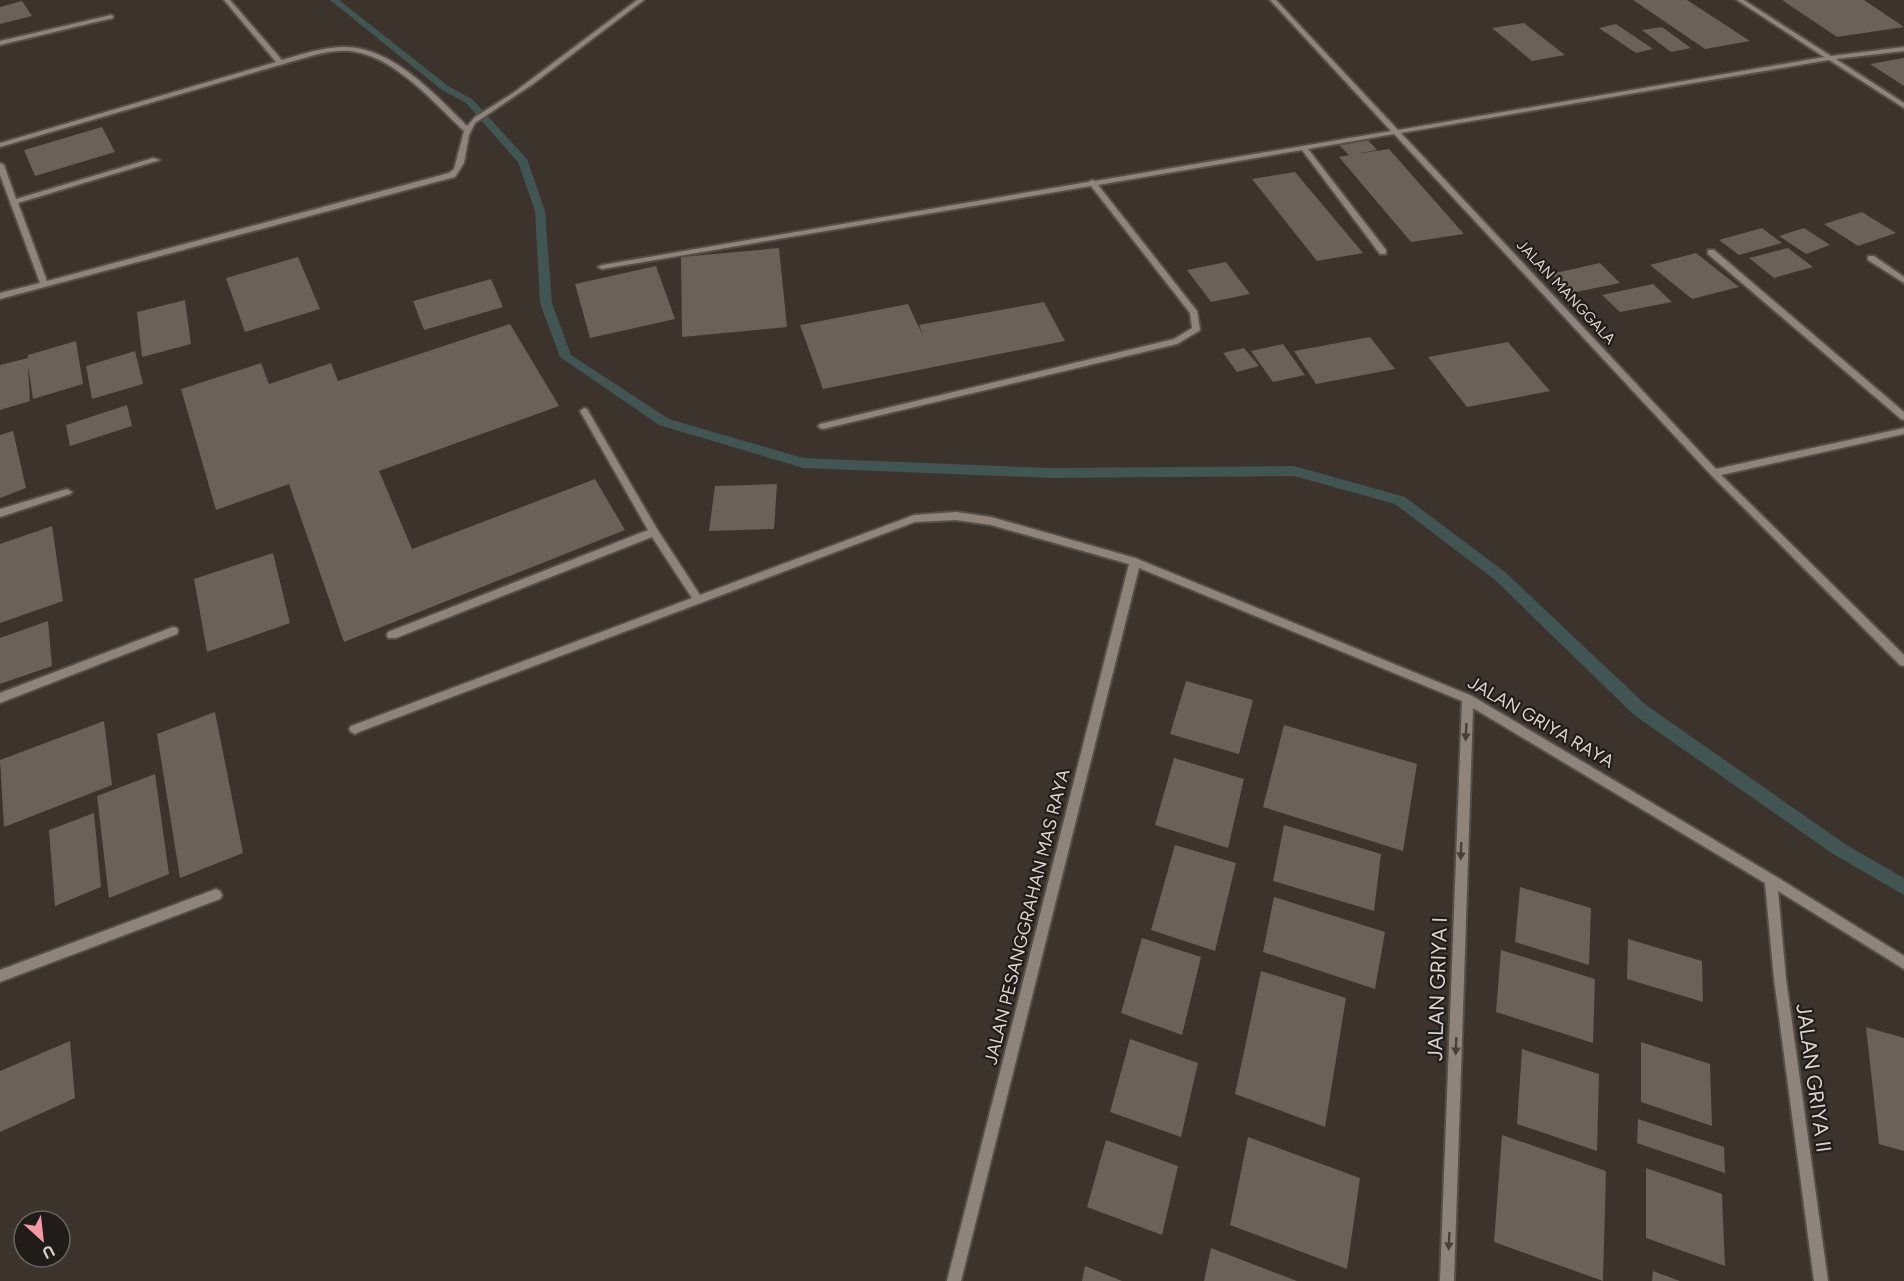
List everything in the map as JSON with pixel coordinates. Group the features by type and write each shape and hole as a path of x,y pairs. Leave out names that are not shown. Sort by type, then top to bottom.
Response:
{"street":[{"path":"227,0 281,63"},
{"path":"0,296 444,178 460,170 462,141 466,129 475,120 641,0"},
{"name":"JALAN MANGGALA","path":"1273,0 1714,473 1904,662"},
{"path":"1740,0 1904,106"},
{"path":"0,43 111,17"},
{"path":"0,145 335,49 356,50 377,57 436,98 466,129"},
{"path":"602,267 1396,131 1832,58 1904,49"},
{"path":"1303,147 1383,252"},
{"path":"15,202 156,160"},
{"path":"0,165 44,284"},
{"path":"823,426 1177,341 1196,329 1194,313 1092,182"},
{"path":"1711,252 1904,417"},
{"path":"1872,258 1904,281"},
{"path":"584,411 654,532 692,587 698,600"},
{"path":"1714,473 1904,431"},
{"path":"0,513 67,492"},
{"name":"JALAN GRIYA RAYA","path":"355,729 914,519 956,516 991,521 1135,562 1468,699 1771,880 1904,963"},
{"path":"392,634 654,532"},
{"name":"JALAN PESANGGRAHAN MAS RAYA","path":"954,1281 1135,562"},
{"path":"0,698 173,631"},
{"name":"JALAN GRIYA I","path":"1447,1281 1468,699"},
{"name":"JALAN GRIYA II","path":"1771,880 1779,979 1821,1281"},
{"path":"0,976 216,895"}],"building":[{"path":"1633,0 1687,0 1750,41 1705,49"},
{"path":"1782,0 1864,0 1904,27 1837,37"},
{"path":"22,1 32,16 0,24 0,7"},
{"path":"1524,23 1565,55 1532,61 1492,28"},
{"path":"1616,24 1653,49 1636,53 1599,28"},
{"path":"1662,27 1691,48 1671,52 1642,30"},
{"path":"1904,58 1904,86 1870,64"},
{"path":"102,127 115,152 35,176 24,150"},
{"path":"1368,140 1377,150 1356,154 1389,149 1464,234 1411,242 1339,157 1349,155 1339,145"},
{"path":"1295,172 1363,253 1317,261 1252,179"},
{"path":"1862,212 1896,233 1858,246 1824,224"},
{"path":"1762,228 1782,243 1739,255 1719,240"},
{"path":"1804,228 1830,245 1806,254 1779,236"},
{"path":"779,248 787,327 682,337 681,257"},
{"path":"1788,248 1813,267 1774,278 1749,258"},
{"path":"1696,253 1739,287 1692,299 1650,265"},
{"path":"298,257 320,309 245,332 226,278"},
{"path":"1226,262 1250,294 1211,302 1187,270"},
{"path":"1600,263 1620,283 1571,293 1551,274"},
{"path":"656,266 675,319 590,338 575,284"},
{"path":"491,279 503,307 424,330 413,301"},
{"path":"1653,284 1672,302 1620,312 1602,295"},
{"path":"185,300 191,344 142,357 137,312"},
{"path":"1044,302 1065,341 823,389 800,325 908,304 923,336 919,325"},
{"path":"510,324 559,406 379,471 412,549 595,479 625,530 344,642 289,484 216,510 181,389 261,363 269,384 331,363 338,381"},
{"path":"1370,337 1395,369 1316,384 1294,351"},
{"path":"76,341 83,384 33,399 28,365 30,401 0,410 0,365"},
{"path":"1508,342 1550,391 1467,407 1428,357"},
{"path":"1283,344 1305,375 1273,382 1251,351"},
{"path":"1244,348 1259,366 1237,372 1223,353"},
{"path":"135,351 143,384 92,399 86,366"},
{"path":"127,405 132,426 70,446 66,425"},
{"path":"13,431 26,488 0,498 0,435"},
{"path":"777,484 774,529 709,531 715,486"},
{"path":"52,526 63,601 0,623 0,544"},
{"path":"273,553 290,623 207,652 194,579"},
{"path":"48,621 52,666 0,684 0,638"},
{"path":"1186,681 1253,700 1239,754 1170,734"},
{"path":"215,712 243,853 180,878 157,734"},
{"path":"104,721 112,785 4,827 0,760"},
{"path":"1284,725 1417,764 1403,851 1263,807"},
{"path":"1174,758 1244,779 1228,848 1155,825"},
{"path":"155,774 169,874 109,898 97,796"},
{"path":"94,813 101,887 55,906 49,830"},
{"path":"1284,825 1381,854 1374,911 1273,881"},
{"path":"1175,845 1236,863 1215,951 1151,930"},
{"path":"1520,887 1591,908 1589,965 1515,942"},
{"path":"1274,897 1385,932 1375,989 1263,952"},
{"path":"1142,938 1201,957 1182,1035 1121,1013"},
{"path":"1628,939 1702,961 1703,1002 1627,979"},
{"path":"1501,950 1595,979 1593,1043 1496,1012"},
{"path":"1261,971 1346,998 1325,1127 1235,1094"},
{"path":"1866,1027 1904,1038 1904,1151 1879,1144"},
{"path":"1130,1039 1198,1063 1181,1137 1110,1112"},
{"path":"70,1041 75,1098 0,1132 0,1071"},
{"path":"1641,1042 1710,1064 1712,1126 1641,1102"},
{"path":"1522,1049 1599,1074 1597,1151 1517,1124"},
{"path":"1638,1119 1724,1147 1725,1173 1637,1143"},
{"path":"1502,1135 1606,1171 1603,1281 1494,1242"},
{"path":"1248,1137 1360,1178 1347,1269 1230,1225"},
{"path":"1106,1140 1178,1166 1162,1235 1087,1207"},
{"path":"1646,1168 1722,1194 1725,1266 1646,1238"},
{"path":"1211,1248 1297,1281 1204,1281"},
{"path":"1085,1266 1122,1281 1082,1281"},
{"path":"1653,1271 1680,1281 1652,1281"}],"waterway":[{"path":"334,0 445,88 469,101 523,161 540,211 546,303 566,357 664,422 803,463 1052,473 1294,471 1400,500 1500,576 1640,710 1839,849 1904,887"}]}
